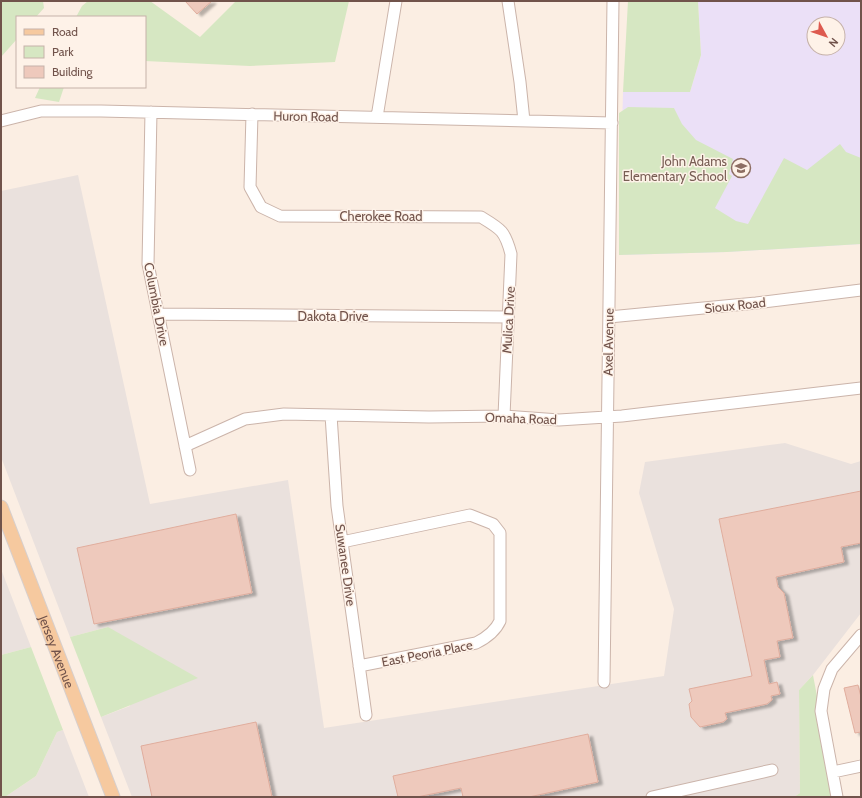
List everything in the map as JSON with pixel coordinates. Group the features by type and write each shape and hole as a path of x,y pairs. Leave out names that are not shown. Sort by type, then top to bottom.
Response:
{"main road":[{"name":"Jersey Avenue","path":"1,507 113,797"}],"street":[{"path":"377,117 396,1"},
{"path":"508,1 524,121"},
{"name":"Axel Avenue","path":"604,682 613,1"},
{"name":"Huron Road","path":"1,121 41,111 252,114 612,123"},
{"name":"Columbia Drive","path":"151,112 148,264 190,470"},
{"name":"Cherokee Road","path":"252,114 250,187 261,208 280,216 481,217 500,228"},
{"name":"Mulica Drive","path":"500,228 507,239 511,254 504,416"},
{"name":"Sioux Road","path":"609,317 756,303 861,290"},
{"name":"Dakota Drive","path":"158,314 508,317"},
{"name":"Omaha Road","path":"185,446 245,419 284,414 429,417 504,416 559,420 861,388"},
{"name":"Suwanee Drive","path":"331,415 342,542 366,715"},
{"name":"East Peoria Place","path":"342,542 470,515 493,524 500,533 500,621 492,633 476,643 360,666"},
{"path":"837,797 821,711 824,689 832,669 861,635"},
{"path":"833,772 861,766"},
{"path":"652,797 772,770"}],"shaded area":[{"name":"John Adams Elementary School","path":"698,1 861,1 861,244 727,252 619,255 623,92 690,92 701,55"},
{"path":"78,175 150,504 288,480 324,728 664,676 674,609 639,493 645,462 785,443 851,464 861,461 861,613 813,675 799,690 800,793 794,797 132,797 101,717 130,706 108,627 70,637 1,457 1,191"},
{"path":"1,569 31,647 1,655"},
{"path":"63,730 89,797 5,797 36,776 57,732"}],"green space":[{"path":"1,1 43,1 44,8 37,16 16,16 16,40 1,57"},
{"path":"88,1 150,1 200,37 236,1 349,1 335,62 250,66 146,61 146,16 77,16 82,6"},
{"path":"628,1 698,1 701,55 690,92 623,92"},
{"path":"40,88 64,88 59,102 35,98"},
{"path":"628,107 674,108 682,124 696,140 733,159 729,174 732,176 715,208 736,221 748,224 784,158 807,170 840,144 846,152 861,158 861,244 727,252 619,255 619,113"},
{"path":"108,627 198,678 101,717 70,637"},
{"path":"31,647 63,730 57,732 36,776 5,797 1,797 1,655"},
{"path":"813,675 836,797 794,797 800,793 799,690"}],"building":[{"path":"185,1 212,1 197,14"},
{"path":"861,491 861,543 841,547 844,562 776,577 778,587 784,593 793,638 777,641 780,657 764,660 769,684 777,682 780,694 771,696 772,700 767,704 725,713 727,719 723,722 700,727 691,717 689,704 692,701 689,689 752,676 719,519"},
{"path":"236,514 252,593 94,624 77,548"},
{"path":"858,685 861,697 861,732 855,733 844,688"},
{"path":"256,722 272,797 152,797 141,746"},
{"path":"588,734 598,782 529,797 463,797 461,788 417,797 398,797 393,776"}],"place":[{"name":"John Adams Elementary School","path":"741,168"}]}
